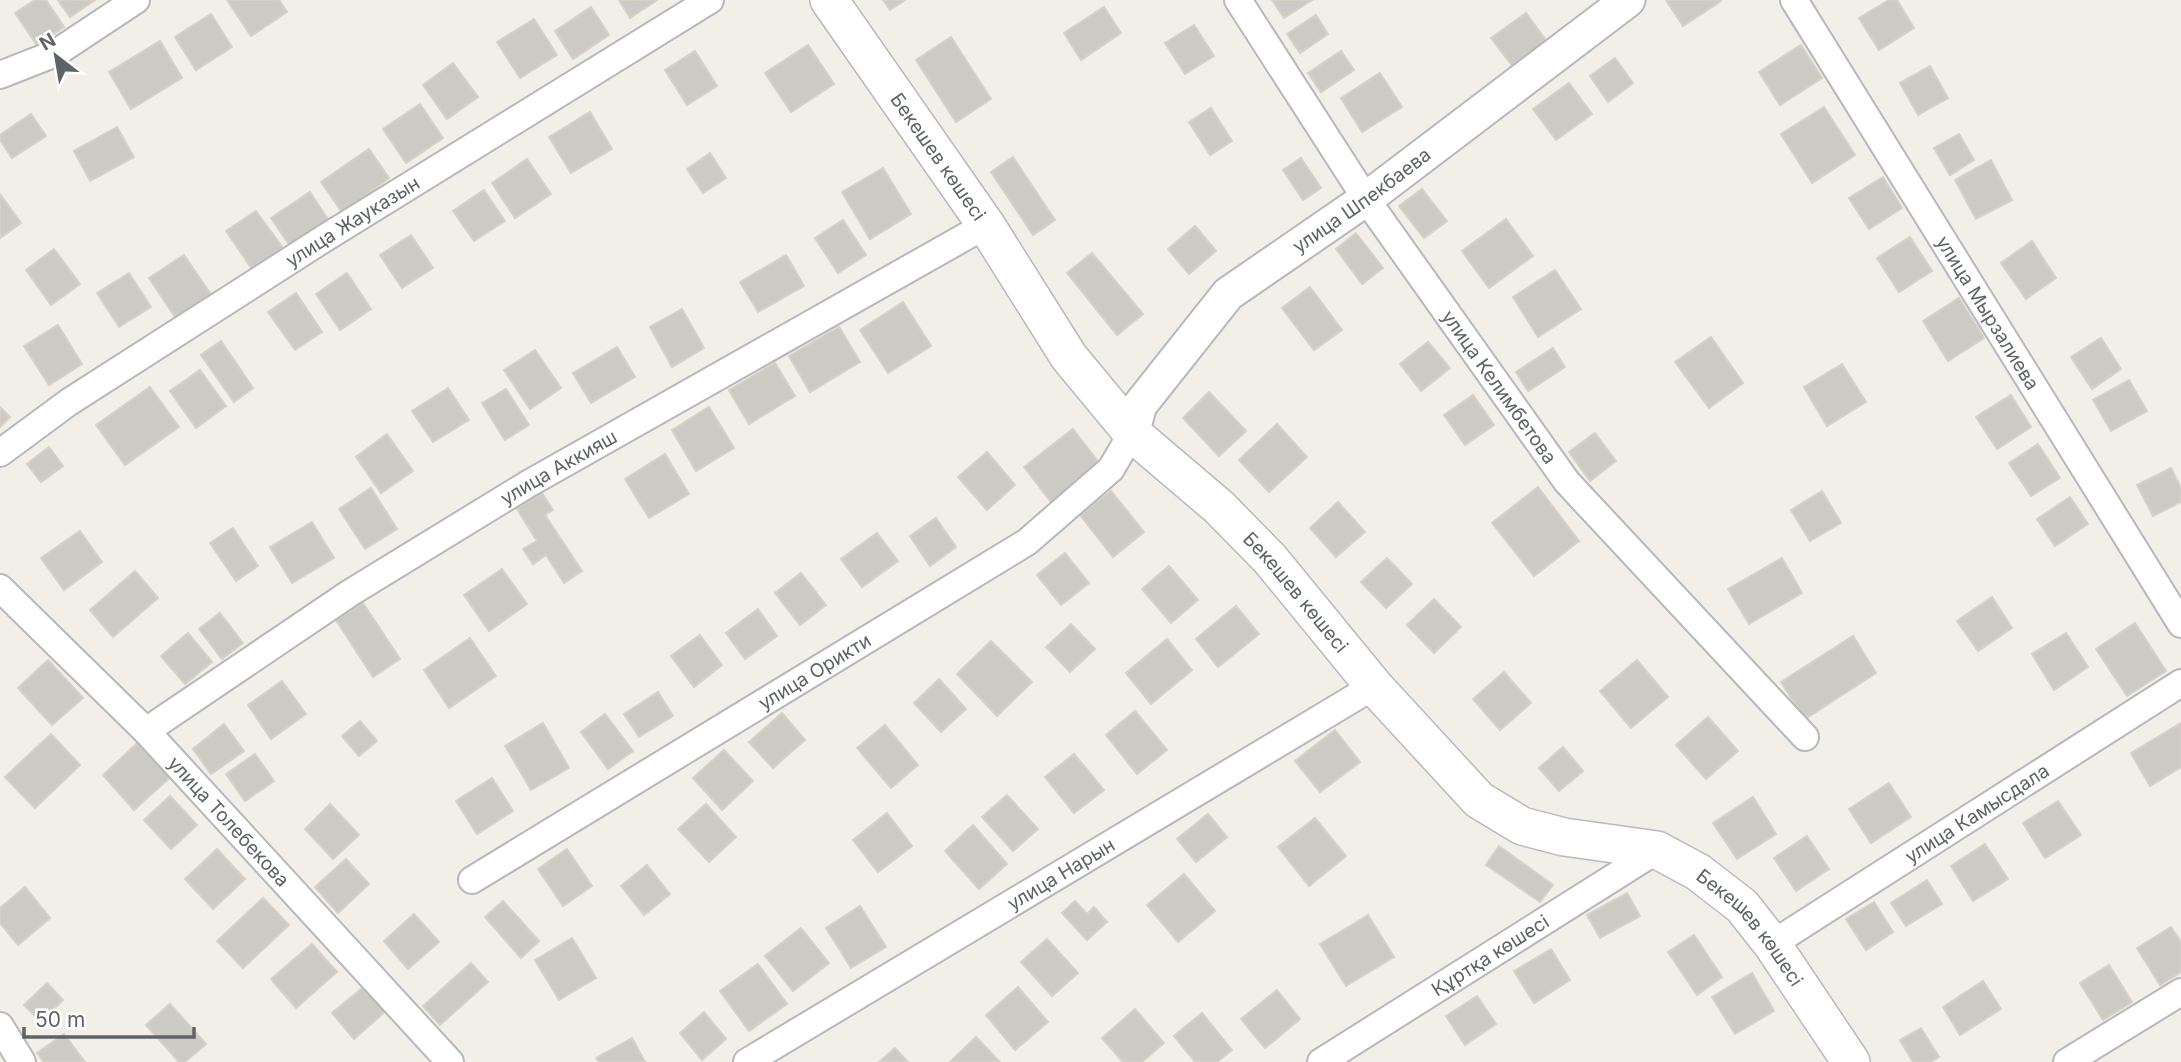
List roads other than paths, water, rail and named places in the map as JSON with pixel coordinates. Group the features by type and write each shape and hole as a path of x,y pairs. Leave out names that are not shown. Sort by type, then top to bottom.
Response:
{"main road":[{"name":"Бекешев көшесі","path":"829,0 986,225 1069,357 1132,433 1219,508 1270,559 1374,686 1479,800 1522,826 1564,837 1657,850 1698,872 1742,906 1772,944 1851,1062"}],"street":[{"path":"0,75 56,53 136,0"},
{"name":"улица Жауказын","path":"0,453 69,402 325,238 710,0"},
{"name":"улица Келимбетова","path":"1238,0 1366,200 1567,482 1805,737"},
{"name":"улица Шпекбаева","path":"1132,433 1140,405 1228,294 1366,200 1628,0"},
{"name":"улица Мырзалиева","path":"1794,0 2181,624"},
{"name":"улица Аккияш","path":"146,731 350,593 516,491 986,225"},
{"name":"улица Орикти","path":"472,880 1027,542 1111,469 1132,433"},
{"name":"улица Толебекова","path":"0,587 146,731 450,1062"},
{"name":"улица Камысдала","path":"1772,944 2181,683"},
{"name":"улица Нарын","path":"747,1062 1374,686"},
{"name":"Құртқа көшесі","path":"1321,1062 1657,850"},
{"path":"2067,1062 2181,992"},
{"path":"0,1026 22,1062"}]}
